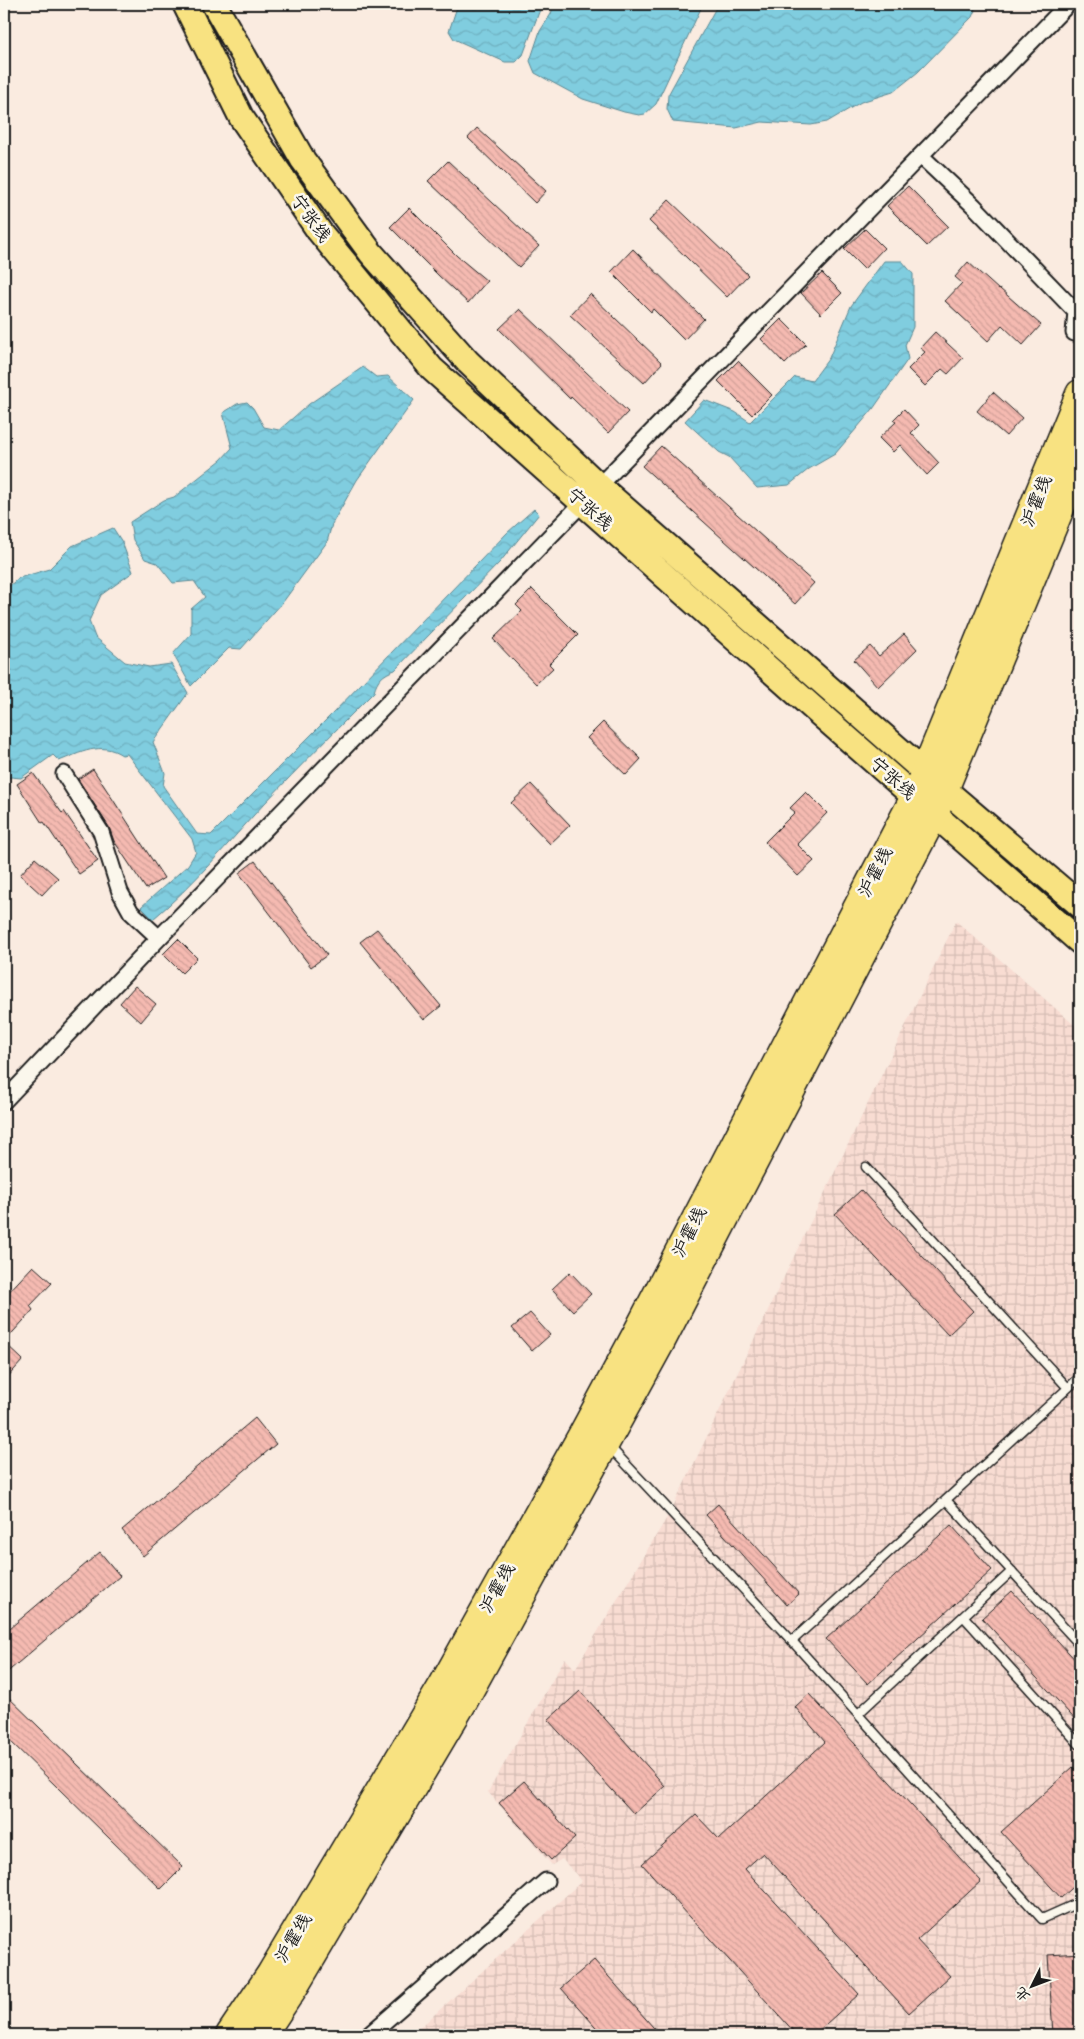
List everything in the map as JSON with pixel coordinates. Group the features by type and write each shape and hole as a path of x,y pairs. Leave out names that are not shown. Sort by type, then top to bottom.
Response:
{"highway":[{"name":"沪霍线","path":"935,780 1080,394"},
{"name":"沪霍线","path":"230,2035 271,1974 442,1687 595,1438 659,1345 924,806 1080,460"},
{"name":"沪霍线","path":"262,2035 295,1985 464,1700 595,1438"}],"main road":[{"name":"宁张线","path":"185,4 241,117 318,231 432,369 592,496 935,780 1080,905"},
{"name":"宁张线","path":"214,4 304,160 372,253 468,362 592,496 924,806 1080,942"}],"street":[{"path":"4,1101 159,938 592,496 1068,4"},
{"path":"921,156 974,206 1076,312 1074,333"},
{"path":"64,774 101,832 120,892 131,912 159,938"},
{"path":"369,2035 546,1881"}],"lane":[{"path":"866,1167 1068,1388"},
{"path":"792,1641 1080,1377"},
{"path":"595,1438 792,1641 1042,1919 1080,1902"},
{"path":"946,1500 1080,1645"},
{"path":"858,1714 1012,1571"},
{"path":"964,1617 1080,1745"}],"shaded area":[{"path":"956,921 1080,1030 1080,2035 412,2035 582,1881 562,1859 552,1865 488,1792 565,1658 575,1669 671,1511"}],"water":[{"path":"458,4 542,4 523,55 516,62 505,62 454,39 449,31"},
{"path":"554,4 703,4 656,104 645,114 639,115 583,99 535,73 530,61 540,31 551,14"},
{"path":"718,4 974,4 975,10 972,17 918,72 893,92 861,102 827,122 811,125 762,122 736,128 673,122 667,109 668,95"},
{"path":"884,261 902,261 913,274 913,327 905,345 908,359 873,409 835,454 809,469 789,485 757,488 729,457 719,452 685,421 704,400 735,412 750,422 795,377 812,381 829,358 851,306"},
{"path":"363,367 376,377 388,376 414,400 357,480 332,524 327,542 283,602 241,649 229,648 191,686 173,654 191,634 191,609 205,597 194,581 173,583 157,563 145,559 133,540 130,522 164,500 174,497 221,460 232,448 223,413 237,404 247,402 253,408 264,427 279,430 309,404"},
{"path":"534,509 539,514 500,562 395,670 381,678 374,692 264,804 197,878 153,919 141,907 188,865 196,852 192,839 127,754 122,755 106,749 98,749 83,752 59,761 53,755 21,778 11,777 4,780 4,590 19,578 49,569 72,546 113,528 122,542 133,572 101,595 89,621 95,637 125,662 149,667 171,664 188,693 153,742 165,773 163,786 197,834 211,835 333,713 507,533"}],"building":[{"path":"477,128 546,191 535,203 468,138"},
{"path":"448,161 539,246 519,267 428,181"},
{"path":"908,186 948,226 927,246 887,206"},
{"path":"669,200 748,275 727,297 649,221"},
{"path":"409,208 457,256 487,281 468,303 390,227"},
{"path":"865,229 884,248 864,269 844,249"},
{"path":"633,249 704,319 684,340 653,309 651,312 611,272"},
{"path":"968,262 1041,325 1023,345 1002,325 988,341 945,301 962,283 955,277"},
{"path":"822,273 842,293 821,314 801,293"},
{"path":"590,294 662,363 644,383 570,315"},
{"path":"520,309 628,412 608,433 571,397 570,399 499,329"},
{"path":"781,319 806,344 785,364 761,339"},
{"path":"935,332 963,358 948,374 942,369 925,386 908,369 925,352 920,348"},
{"path":"738,361 772,395 752,415 718,381"},
{"path":"993,392 1022,418 1006,436 977,411"},
{"path":"904,409 919,425 911,433 939,463 927,475 900,445 893,452 879,438 896,422 893,420"},
{"path":"661,446 814,583 795,604 642,466"},
{"path":"532,589 578,635 549,664 553,668 536,684 493,639 522,611 516,605"},
{"path":"904,634 917,649 878,687 854,660 870,646 879,656"},
{"path":"603,722 641,759 626,775 587,738"},
{"path":"93,769 164,878 146,889 114,841 109,827 78,779"},
{"path":"33,773 62,813 64,811 98,861 79,874 44,822 42,823 17,784"},
{"path":"531,784 570,825 550,844 511,803"},
{"path":"806,792 827,813 797,844 814,861 798,876 765,842 795,812 790,808"},
{"path":"35,858 58,878 42,895 20,875"},
{"path":"255,861 327,955 311,967 239,873"},
{"path":"377,929 441,1006 424,1020 360,942"},
{"path":"178,939 197,958 182,973 163,954"},
{"path":"135,986 156,1004 141,1022 120,1003"},
{"path":"861,1190 973,1311 948,1335 835,1214"},
{"path":"33,1266 52,1283 30,1306 33,1310 4,1342 4,1297"},
{"path":"570,1272 591,1294 573,1311 552,1289"},
{"path":"530,1313 550,1335 532,1351 512,1328"},
{"path":"4,1342 23,1360 4,1381"},
{"path":"255,1418 276,1444 143,1556 122,1530"},
{"path":"718,1504 799,1594 787,1605 706,1515"},
{"path":"951,1525 992,1570 868,1684 826,1639"},
{"path":"100,1552 120,1576 4,1675 4,1633"},
{"path":"1012,1591 1080,1665 1080,1725 982,1618"},
{"path":"580,1691 665,1786 634,1814 548,1720"},
{"path":"4,1693 183,1867 161,1889 4,1735"},
{"path":"809,1694 981,1881 917,1940 950,1976 909,2013 763,1853 745,1869 859,1994 814,2035 797,2035 642,1864 696,1815 719,1839 825,1742 795,1707"},
{"path":"1073,1767 1080,1775 1080,1881 1061,1898 1001,1832"},
{"path":"524,1781 575,1838 551,1860 499,1803"},
{"path":"1080,1953 1080,2035 1053,2035 1048,1955"},
{"path":"594,1960 660,2035 603,2035 561,1988"}]}
